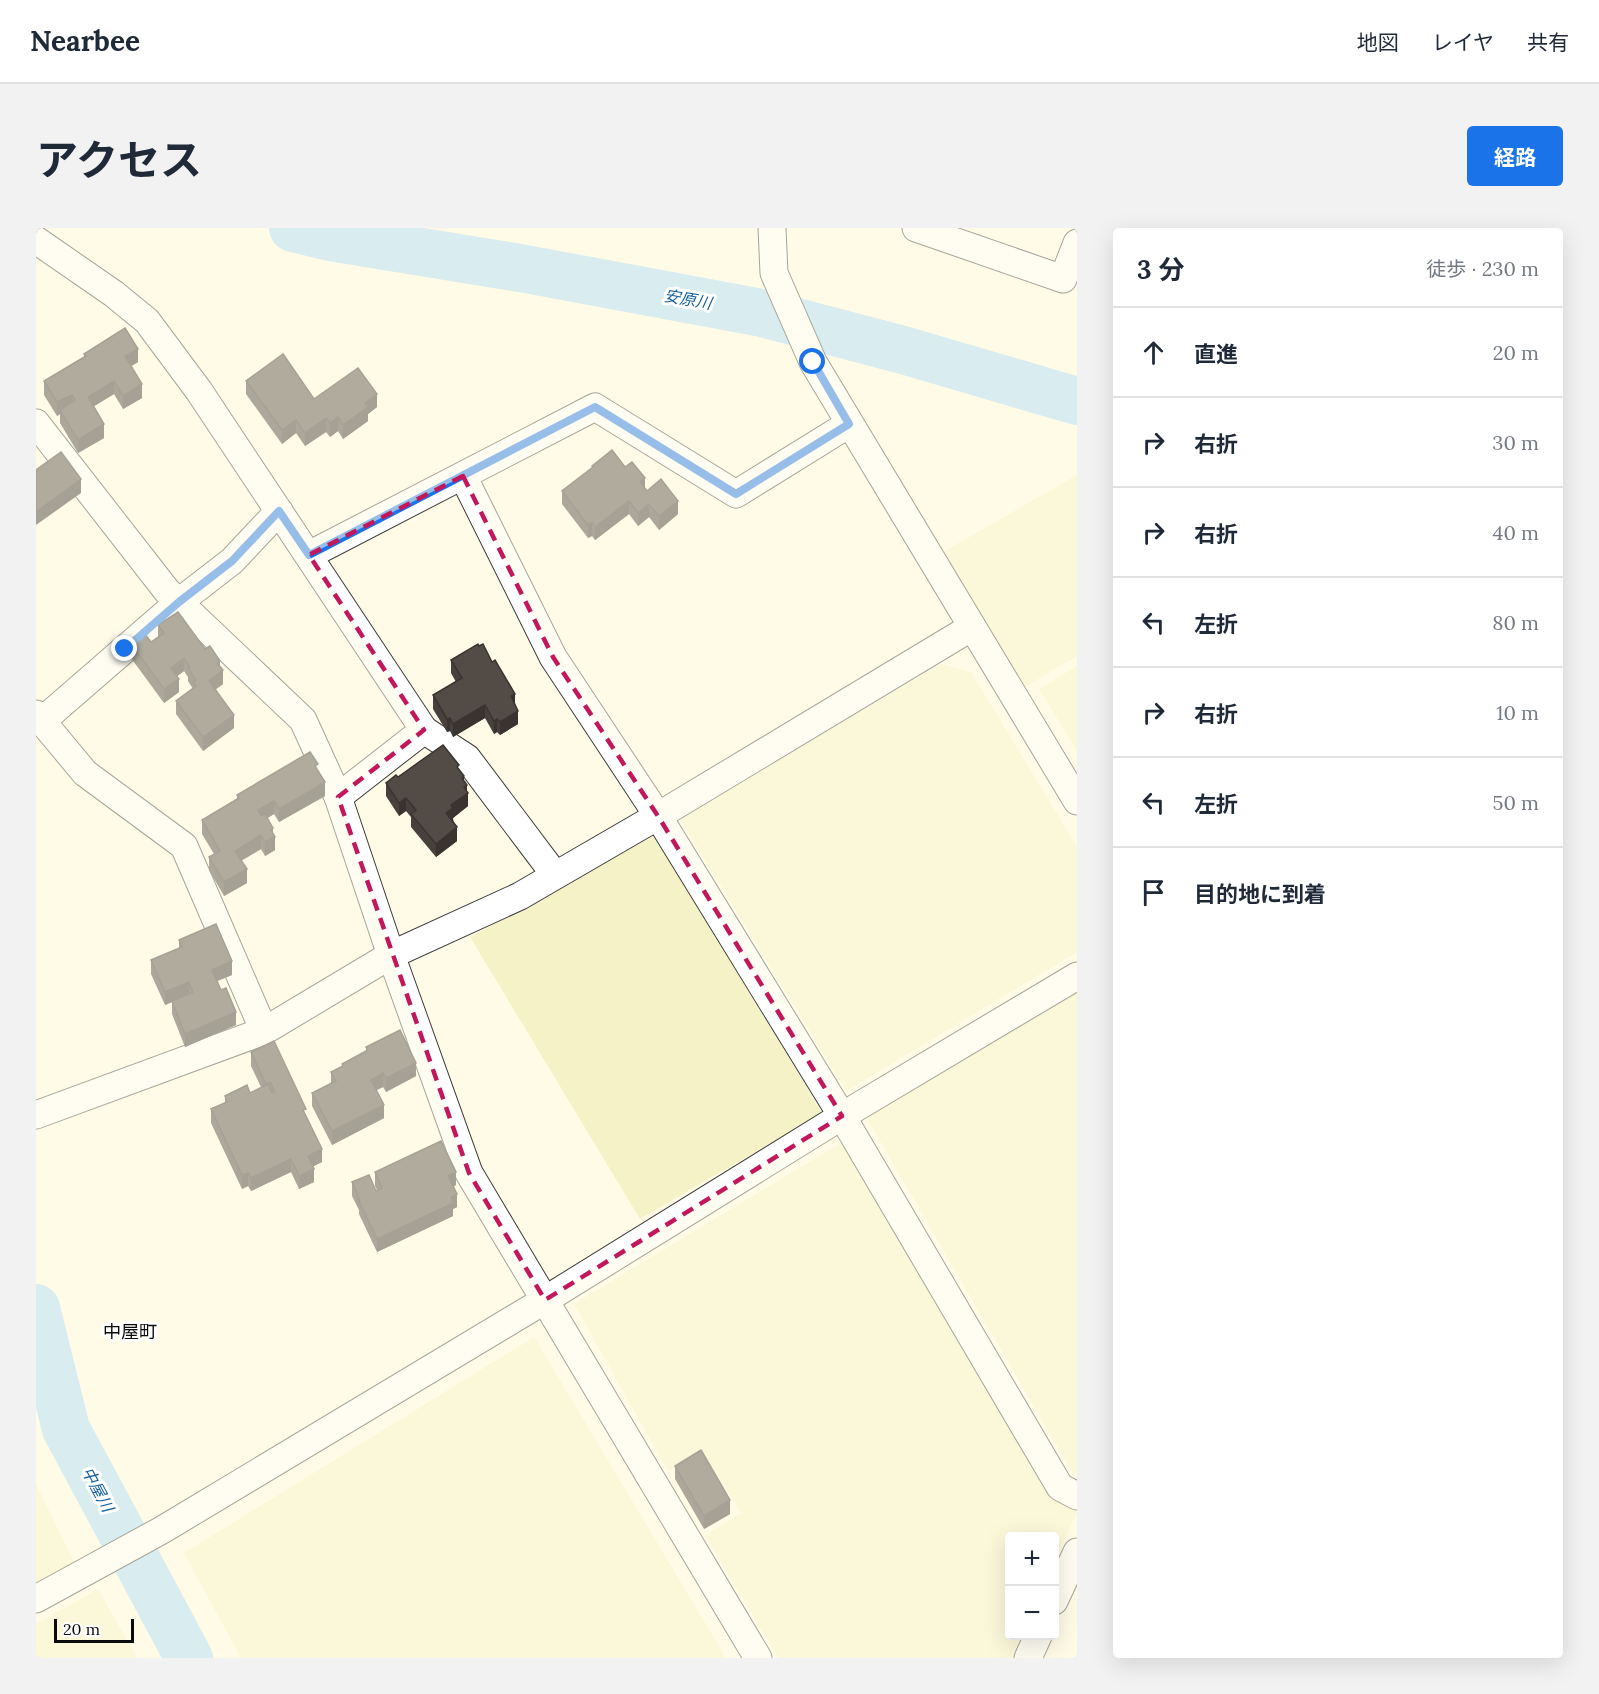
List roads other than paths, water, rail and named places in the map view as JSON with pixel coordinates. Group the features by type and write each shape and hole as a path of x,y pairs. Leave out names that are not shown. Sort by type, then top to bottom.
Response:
{"street":[{"path":"772,228 774,273 813,362 1077,801"},
{"path":"916,228 1063,279 1077,243"},
{"path":"36,240 114,294 147,321 199,392 424,730 467,758 555,875"},
{"path":"309,555 595,407 736,494 849,424"},
{"path":"36,423 167,591 303,720 338,797 391,955 469,1173 758,1658"},
{"path":"463,476 553,657 658,816 842,1116 1060,1486 1077,1496"},
{"path":"264,1030 184,846 85,773 39,717 232,561 279,511"},
{"path":"36,1115 264,1030 391,955 520,896 658,816 972,627"},
{"path":"338,797 424,730"},
{"path":"36,1599 162,1530 545,1300 842,1116 1077,976"},
{"path":"1059,1590 1077,1552"},
{"path":"1028,1658 1036,1640"}],"waterway":[{"name":"安原川","path":"293,228 330,237 520,268 762,313 903,350 1077,401"},
{"name":"中屋川","path":"36,1308 66,1429 189,1658"}],"district":[{"name":"中屋町","path":"130,1332"}]}
